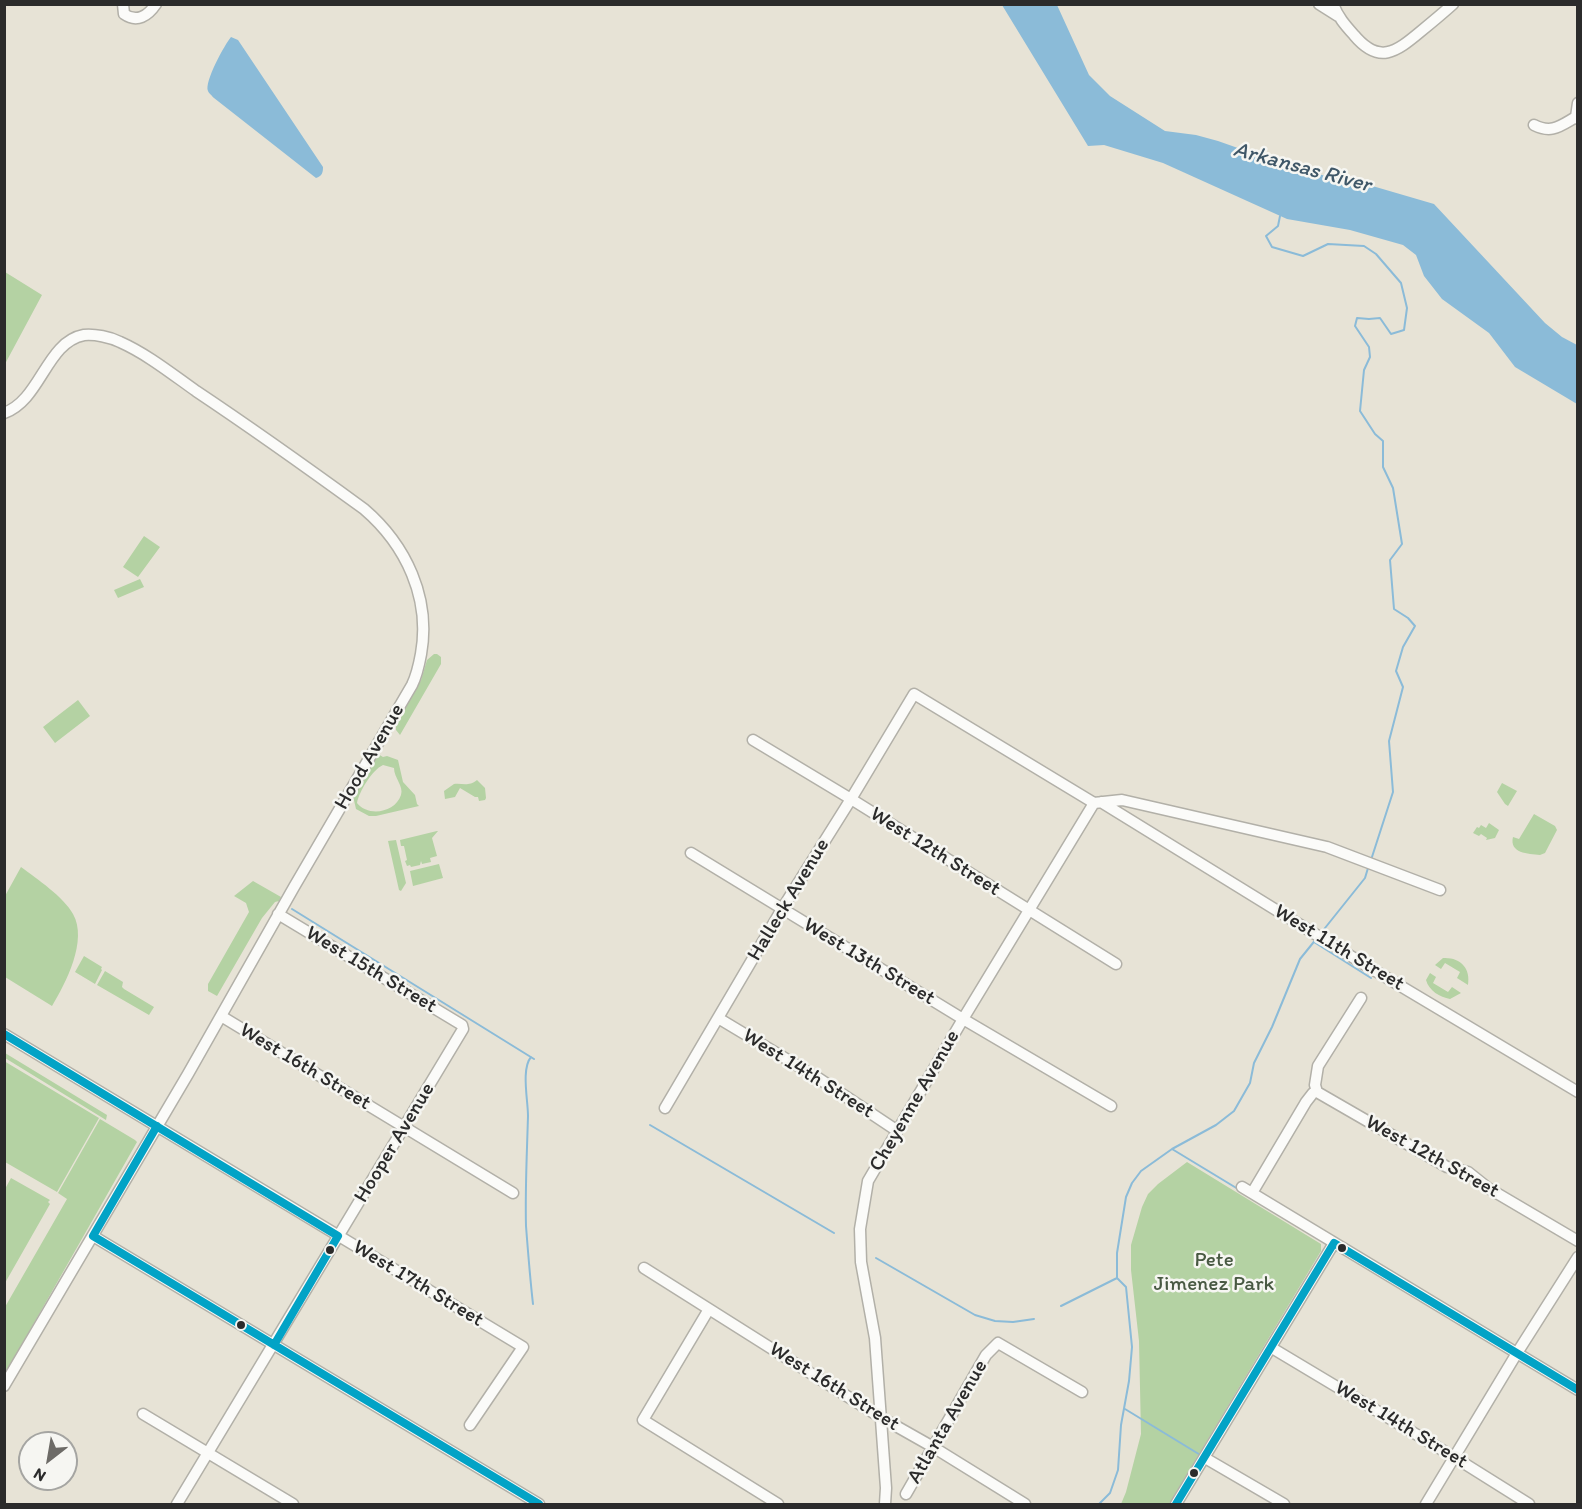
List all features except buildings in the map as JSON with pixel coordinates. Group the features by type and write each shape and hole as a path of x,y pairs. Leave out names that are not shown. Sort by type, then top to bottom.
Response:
{"street":[{"path":"123,4 124,14 132,19 147,14 156,4"},
{"path":"1319,4 1338,16 1360,42 1379,53 1401,48 1453,4"},
{"path":"1333,4 1338,16"},
{"path":"1534,125 1544,130 1552,130 1577,118 1578,103"},
{"name":"Hood Avenue","path":"4,413 21,404 35,387 54,356 74,339 84,335 119,341 224,409 378,521 391,536 409,565 421,601 424,632 416,678 4,1386"},
{"name":"Halleck Avenue","path":"665,1108 782,909 914,694"},
{"name":"West 11th Street","path":"914,694 1578,1092"},
{"name":"West 12th Street","path":"753,740 1116,964"},
{"path":"1097,803 1122,800 1327,847 1440,890"},
{"name":"Cheyenne Avenue","path":"885,1504 886,1488 875,1338 861,1262 860,1229 868,1181 896,1130 1028,910 1097,803"},
{"name":"West 13th Street","path":"691,853 963,1019 1111,1106"},
{"name":"West 15th Street","path":"278,914 463,1027"},
{"path":"1361,998 1318,1066 1315,1085 1317,1092 1306,1102 1247,1190 1578,1390"},
{"name":"West 16th Street","path":"221,1016 513,1193"},
{"name":"West 14th Street","path":"718,1018 818,1078 896,1130"},
{"name":"Hooper Avenue","path":"177,1504 463,1027"},
{"name":"West 17th Street","path":"4,1034 523,1347 470,1425"},
{"name":"West 12th Street","path":"1317,1092 1447,1167 1468,1172 1488,1188 1578,1241"},
{"path":"93,1236 539,1504"},
{"path":"1176,1504 1334,1243"},
{"path":"1426,1504 1578,1257"},
{"name":"West 16th Street","path":"644,1268 880,1417 1025,1504"},
{"path":"709,1309 643,1420 778,1504"},
{"name":"Atlanta Avenue","path":"906,1494 986,1355 998,1343 1082,1392"},
{"name":"West 14th Street","path":"1272,1348 1529,1504"},
{"path":"143,1414 293,1504"},
{"path":"1205,1458 1284,1504"}],"green space":[{"path":"5,272 42,295 5,364"},
{"path":"144,536 160,547 138,577 123,567"},
{"path":"140,579 144,587 118,598 114,590"},
{"path":"434,654 441,657 441,664 400,735 396,730 396,723 421,680 427,660"},
{"path":"78,700 90,716 55,743 43,727"},
{"path":"378,754 398,760 403,782 415,795 419,806 369,816 356,809 353,796","holes":["383,765 394,768 402,792 393,806 374,811 357,803 370,776"]},
{"path":"477,780 485,788 485,800 479,801 478,797 460,788 455,797 445,799 444,791 454,784 468,784"},
{"path":"1502,783 1517,791 1508,806 1497,792"},
{"path":"1534,814 1555,826 1557,830 1545,853 1540,855 1520,852 1513,842 1513,837 1519,839"},
{"path":"1489,823 1499,830 1495,838 1486,840 1487,838 1481,834 1479,836 1473,833 1477,827 1481,825 1486,828"},
{"path":"438,831 432,838 437,856 430,858 431,862 422,864 421,861 420,865 407,866 404,846 401,846 400,840"},
{"path":"396,840 406,883 401,891 388,841"},
{"path":"439,864 443,878 413,886 410,871"},
{"path":"21,867 63,901 77,924 77,948 69,974 52,1006 5,977 5,896"},
{"path":"253,881 281,897 262,918 217,996 208,991 208,984 249,912 246,903 234,896"},
{"path":"84,956 102,967 95,984 75,972"},
{"path":"1443,958 1454,959 1463,965 1468,973 1468,985 1457,978 1460,972 1445,963 1441,969 1435,965"},
{"path":"105,971 123,982 124,989 154,1007 149,1015 97,985"},
{"path":"1430,973 1436,977 1433,983 1448,992 1452,987 1461,993 1450,999 1435,993 1426,980"},
{"path":"5,1053 107,1115 106,1120 5,1058"},
{"path":"4,1061 99,1118 57,1192 5,1162"},
{"path":"100,1119 137,1142 5,1374 5,1307 67,1199 58,1193"},
{"name":"Pete Jimenez Park","path":"1187,1162 1321,1244 1321,1251 1169,1504 1121,1504 1141,1434 1139,1341 1131,1270 1131,1245 1148,1194"},
{"path":"11,1178 50,1200 48,1202 50,1204 5,1283 5,1189"}],"water":[{"path":"1002,5 1057,5 1089,75 1110,96 1165,131 1196,135 1303,171 1369,185 1434,204 1545,323 1562,337 1577,345 1577,404 1515,367 1489,333 1442,299 1424,276 1416,255 1403,245 1350,230 1287,219 1163,163 1104,145 1088,146"},
{"path":"231,37 238,40 323,167 320,176 316,178 208,92 212,72"}],"waterway":[{"path":"1280,216 1278,226 1266,236 1272,247 1303,256 1328,244 1364,246 1376,254 1401,283 1407,308 1404,330 1391,334 1380,318 1357,318 1355,326 1369,347 1370,357 1364,370 1360,411 1375,434 1383,441 1383,467 1393,488 1402,544 1390,560 1394,609 1408,618 1415,626 1403,647 1396,671 1403,687 1389,741 1393,792 1371,860"},
{"path":"1321,933 1365,878 1368,868"},
{"path":"292,909 534,1059"},
{"path":"1099,1504 1110,1493 1118,1470 1121,1425 1132,1347 1126,1287 1117,1278 1117,1253 1126,1197 1141,1171 1172,1149 1216,1125 1234,1111 1250,1083 1254,1063 1272,1027 1300,959 1317,938"},
{"path":"1314,942 1371,978"},
{"path":"531,1057 526,1069 528,1116 526,1226 533,1304"},
{"path":"650,1125 834,1233"},
{"path":"1172,1149 1238,1189"},
{"path":"876,1258 975,1315 995,1321 1013,1322 1034,1319"},
{"path":"1061,1306 1117,1278"},
{"path":"1125,1409 1202,1456"}],"transit line":[{"path":"4,1034 338,1236 274,1345"},
{"path":"93,1236 157,1126"},
{"path":"93,1236 539,1504"},
{"path":"1334,1243 1578,1390"},
{"path":"1176,1504 1334,1243"}],"water label":[{"name":"Arkansas River","path":"1302,168"}]}
